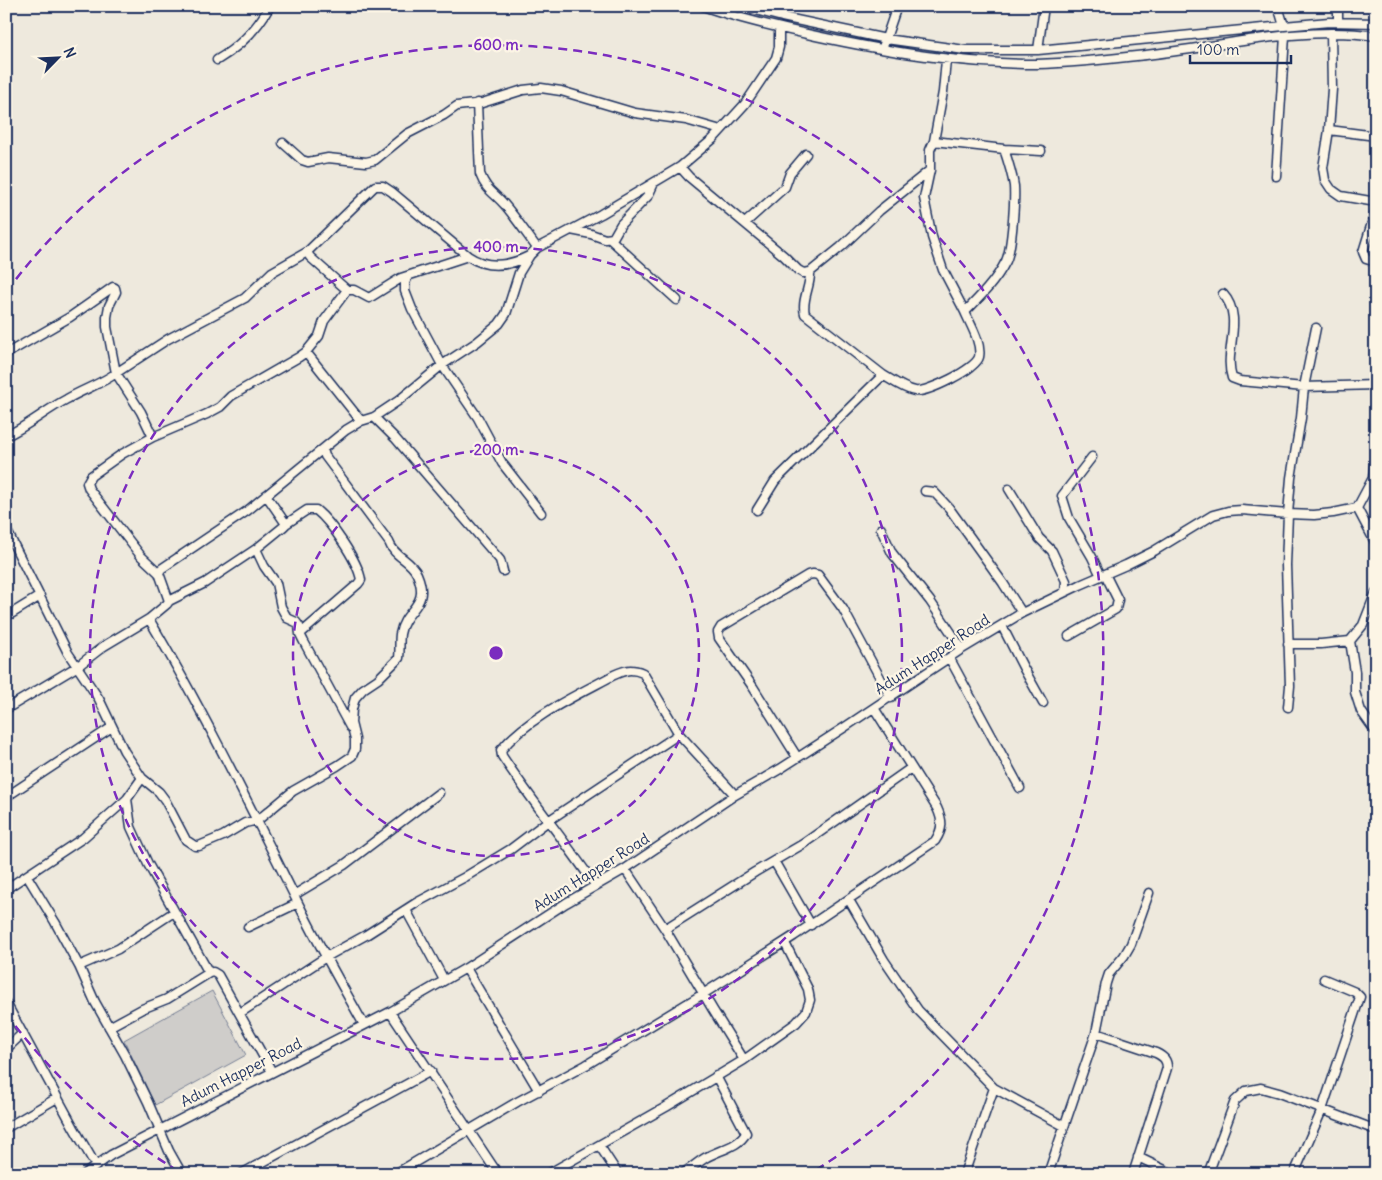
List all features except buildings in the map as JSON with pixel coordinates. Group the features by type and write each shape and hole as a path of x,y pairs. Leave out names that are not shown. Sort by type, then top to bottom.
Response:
{"street":[{"path":"217,60 230,53 254,29 270,6"},
{"path":"703,6 779,28 882,51 946,60 1039,64 1147,55 1285,36 1331,33 1376,36"},
{"path":"742,6 782,17 886,39 966,50 1038,50 1284,26 1338,22 1376,24"},
{"path":"882,51 897,6"},
{"path":"1038,50 1044,6"},
{"path":"1278,6 1284,26"},
{"path":"1338,6 1338,22"},
{"path":"159,573 164,566 247,511 346,430 360,421 374,417 499,324 506,314 519,274 530,255 537,248 609,210 680,167 721,130 745,104 776,58 779,47 779,28"},
{"path":"1331,33 1332,89 1329,130 1323,168 1325,180 1331,189 1341,196 1376,202"},
{"path":"1276,176 1285,36"},
{"path":"1145,41 1147,55"},
{"path":"810,272 811,280 804,303 805,314 901,386 916,391 945,382 960,374 977,361 979,347 965,312 943,270 930,228 924,198 930,170 930,150 934,141 943,92 946,60"},
{"path":"283,143 302,160 316,161 328,158 366,162 375,160 407,134 444,115 456,106 477,104 523,90 541,88 635,113 686,120 721,130"},
{"path":"477,104 480,174 483,182 487,189 503,203 523,227 537,248"},
{"path":"1329,130 1376,136"},
{"path":"934,141 1041,151"},
{"path":"965,312 991,285 1007,259 1014,187 1004,149"},
{"path":"744,223 785,187 790,173 806,154"},
{"path":"680,167 689,177 803,273 810,272 841,247 879,211 930,170"},
{"path":"571,230 592,234 604,240 610,239 616,234 621,224 648,196 654,183"},
{"path":"6,436 66,399 110,378 116,372 168,339 245,298 272,272 307,252 375,186 383,186 392,192 468,256 486,264 500,266 530,255"},
{"path":"1376,210 1363,252 1366,259 1376,262"},
{"path":"610,239 677,300"},
{"path":"307,252 310,258 347,290 354,290 369,298 408,276 468,256"},
{"path":"408,276 405,283 405,291 412,309 442,365 478,418 502,463 541,513"},
{"path":"6,354 115,288 116,292 109,306 107,327 116,372 141,412 153,437"},
{"path":"169,601 159,573 141,556 89,490 86,482 91,476 122,454 153,437 220,408 231,396 282,368 306,352 319,336 324,321 347,290"},
{"path":"1223,294 1231,304 1233,315 1232,378 1248,382 1304,387 1376,385"},
{"path":"1288,707 1290,686 1286,565 1290,478 1301,418 1304,387 1316,328"},
{"path":"306,352 360,421"},
{"path":"757,510 775,481 884,375"},
{"path":"374,417 395,438 500,560 503,571"},
{"path":"323,449 330,463 389,542 393,552 412,566 417,574 422,591 421,599 406,618 400,634 399,658 355,698 352,709 352,730"},
{"path":"1376,451 1374,478 1357,508 1376,544"},
{"path":"1069,636 1116,608 1118,600 1069,518 1062,496 1092,457"},
{"path":"1009,489 1042,541 1052,551 1066,581 1065,592"},
{"path":"925,491 934,492 949,508 1003,583 1022,613"},
{"path":"266,495 286,524"},
{"name":"Adum Happer Road","path":"87,1173 111,1155 390,1012 466,968 595,885 624,869 735,795 780,769 891,698 962,649 1022,613 1154,551 1214,515 1242,510 1288,514 1333,513 1357,508"},
{"path":"6,709 78,666 104,646 149,619 169,601 205,584 256,549 286,524 307,510 316,510 357,565 361,580 300,634"},
{"path":"6,529 68,653 99,699 124,751 142,778 159,792 186,840 195,846 213,840 252,820 258,820 293,791 352,756 355,749 355,739 352,730 300,634 299,626 296,622 287,618 281,607 276,582 264,566 256,549"},
{"path":"881,529 892,553 930,601 962,649"},
{"path":"797,757 719,638 718,632 721,627 808,574 818,575 842,609 891,698"},
{"path":"1288,644 1321,644 1350,641 1363,625 1376,592"},
{"path":"6,617 40,596"},
{"path":"149,619 179,670 258,820 326,957 364,1025"},
{"path":"1002,626 1043,703"},
{"path":"1350,641 1355,692 1361,711 1376,732"},
{"path":"950,659 1020,788"},
{"path":"595,885 502,756 501,750 509,740 527,726 587,689 626,669 635,670 643,673 679,734 735,795"},
{"path":"395,1174 622,1044 785,943 935,841 942,831 942,819 874,708"},
{"path":"6,797 112,727"},
{"path":"240,1013 326,957 416,903 474,872 520,843 548,821 679,734"},
{"path":"665,929 814,836 911,768"},
{"path":"6,889 83,838 128,799 142,778"},
{"path":"294,895 344,865 439,793"},
{"path":"128,799 131,828 148,864 209,973"},
{"path":"774,861 811,925"},
{"path":"624,869 665,929 744,1060"},
{"path":"27,876 79,966 95,1002 125,1055 169,1151 182,1174"},
{"path":"1048,1174 1096,1032 1109,974 1131,944 1149,893"},
{"path":"849,900 884,960 918,1010 994,1088 1064,1126"},
{"path":"248,927 298,903"},
{"path":"406,910 444,980"},
{"path":"79,966 118,949 174,912"},
{"path":"548,1174 744,1060 796,1023 806,1012 810,1000 808,989 785,943"},
{"path":"466,968 539,1091"},
{"path":"109,1027 142,1009 167,999 213,972 218,975 272,1072"},
{"path":"1294,1174 1322,1110 1360,997 1355,992 1324,979"},
{"path":"6,1003 96,1166"},
{"path":"390,1012 498,1174"},
{"path":"1096,1032 1156,1053 1167,1062 1167,1068 1132,1174"},
{"path":"6,1049 23,1033"},
{"path":"241,1174 431,1072"},
{"path":"682,1174 707,1157 738,1142 744,1138 746,1133 716,1076"},
{"path":"964,1174 994,1088"},
{"path":"1208,1174 1235,1102 1246,1091 1261,1088 1279,1093 1376,1130"},
{"path":"6,1128 57,1098"},
{"path":"599,1144 618,1174"},
{"path":"1138,1157 1172,1174"},
{"path":"410,1165 414,1174"}],"shaded area":[{"path":"212,991 246,1055 155,1105 124,1040"}]}
